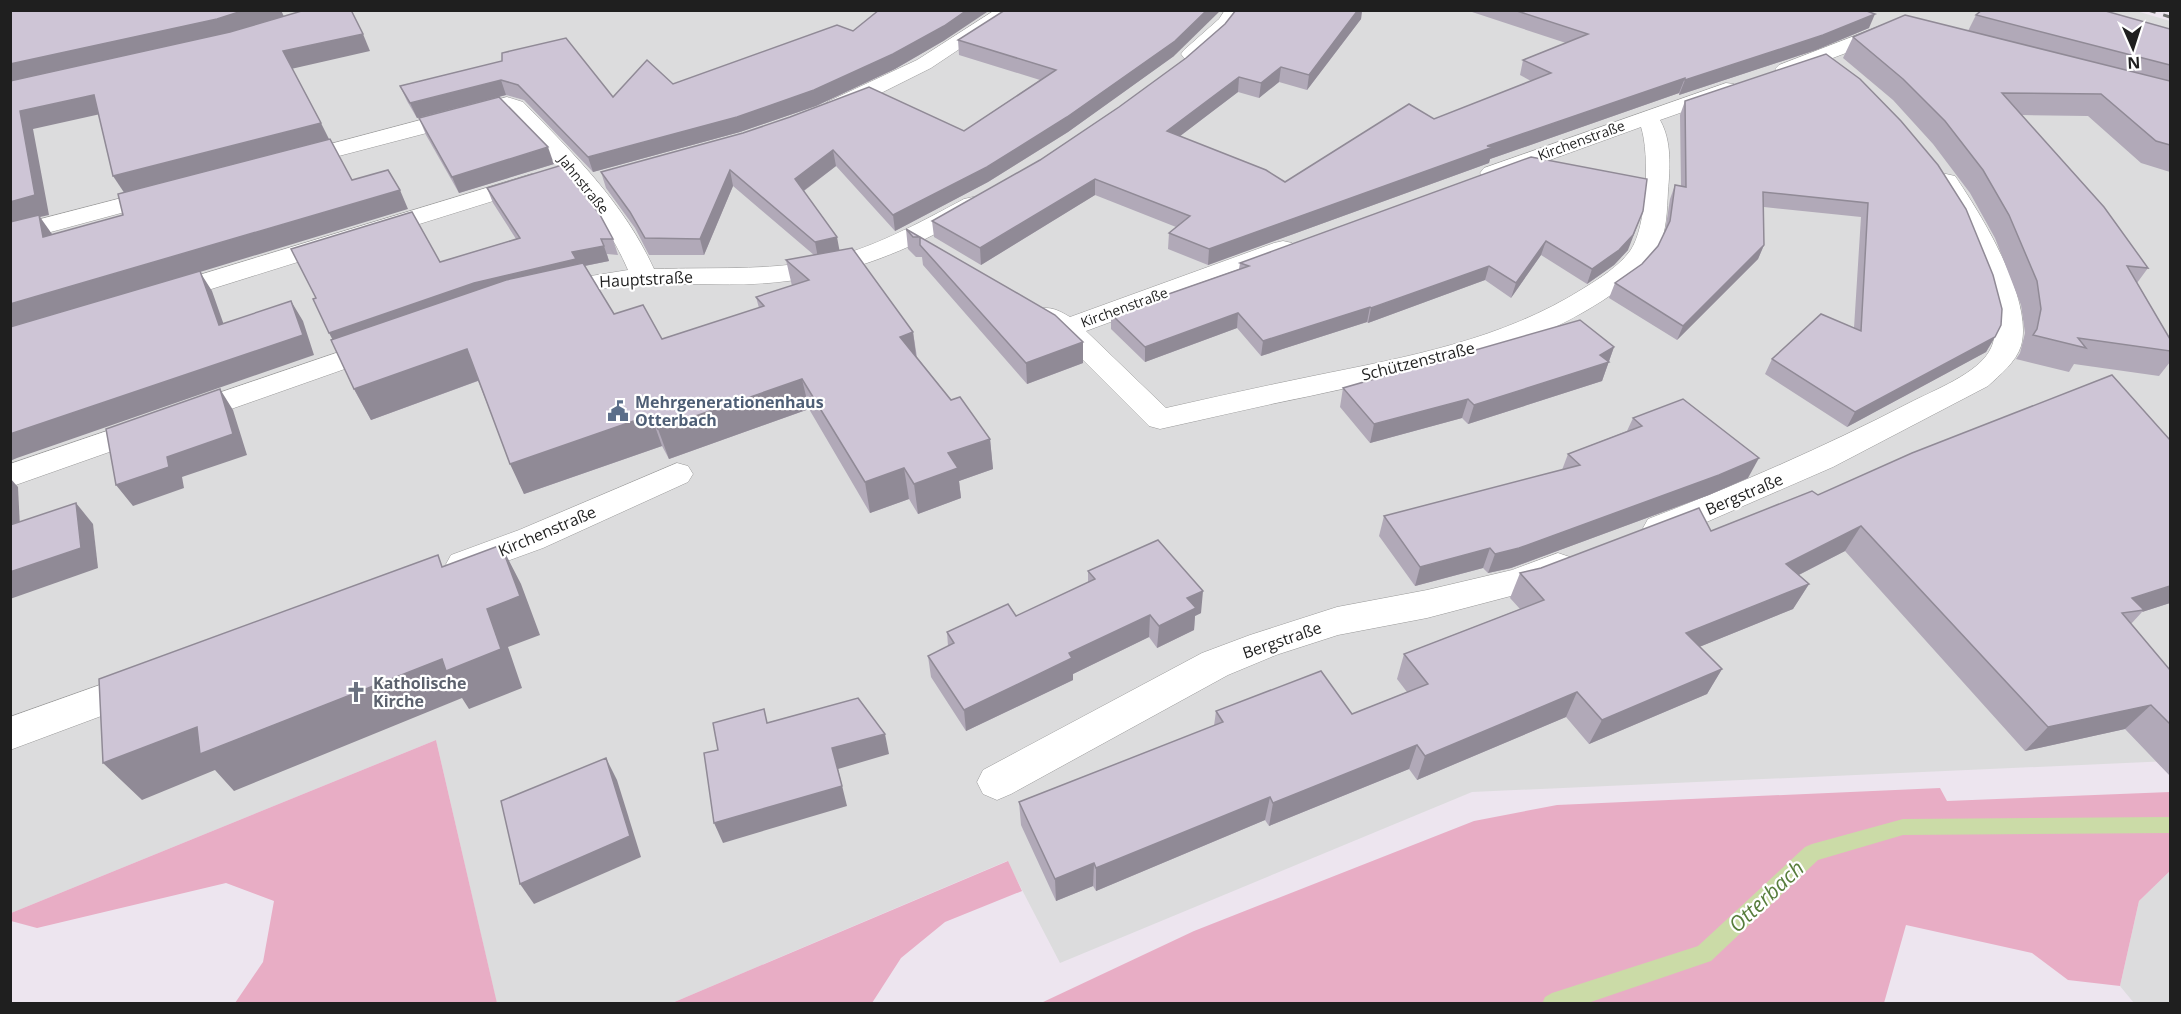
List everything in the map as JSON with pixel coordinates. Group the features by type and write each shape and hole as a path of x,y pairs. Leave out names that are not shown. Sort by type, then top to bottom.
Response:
{"street":[{"path":"818,114 924,64 1009,10"},
{"path":"1169,72 1211,38 1235,10"},
{"name":"Kirchenstraße","path":"1468,182 1647,116 1824,56 1884,32 1891,25"},
{"path":"1824,56 1847,72"},
{"name":"Jahnstraße","path":"277,165 507,104 515,107 590,176 631,244 644,277"},
{"name":"Schützenstraße","path":"1067,328 1160,420 1402,367 1471,349 1570,309 1627,271 1644,249 1651,234 1657,156 1657,135 1647,116"},
{"name":"Bergstraße","path":"997,782 1215,664 1263,645 1337,621 1427,604 1518,582 1722,505 1846,449 1978,379 1995,364 2006,347 2009,326 2004,299 1968,214 1929,159"},
{"path":"138,302 590,176"},
{"path":"10,235 185,189"},
{"name":"Hauptstraße","path":"530,296 608,279 768,276 839,264 910,236 997,191"},
{"path":"910,236 940,253"},
{"name":"Kirchenstraße","path":"1021,300 1067,328 1301,243"},
{"path":"10,476 401,339"},
{"name":"Kirchenstraße","path":"432,576 531,539 677,474"},
{"path":"10,734 177,672"}],"shaded area":[{"path":"2133,10 2170,21 2170,761 1472,792 1060,963 1007,861 672,1003 497,1004 436,740 11,913 11,11"},
{"path":"436,740 497,1003 235,1003 263,962 274,901 226,883 37,928 11,921 11,913"},
{"path":"1940,788 1947,801 2170,792 2170,871 2139,901 2120,986 2068,980 2032,953 1906,925 1884,1003 1041,1003 1194,931 1474,821 1557,805"},
{"path":"1008,861 1022,891 945,922 901,958 872,1003 672,1003"},
{"path":"2170,871 2170,1003 2134,1003 2120,986 2139,901"}],"building":[{"path":"10,10 245,10 217,19 10,64"},
{"path":"305,10 351,10 363,34 283,51 321,123 113,176 94,95 20,111 35,195 10,202 10,81 230,32"},
{"path":"879,10 967,10 944,26 893,54 814,90 737,117 588,157 518,85 501,80 410,103 400,86 502,61 502,53 566,38 613,97 647,60 673,84 837,25 853,31"},
{"path":"1005,10 1207,10 1175,41 1067,117 987,167 893,215 833,150 795,179 837,237 815,242 730,170 700,239 645,238 630,212 601,172 743,133 869,87 964,131 1056,70 958,40"},
{"path":"1236,10 1358,10 1309,75 1281,67 1261,83 1239,77 1167,131 1266,170 1285,182 1409,104 1434,119 1551,73 1523,60 1588,34 1514,10 1864,10 1875,14 1823,35 1685,80 1685,78 1487,146 1493,147 1209,249 1169,233 1190,216 1095,179 980,248 932,221 1040,160 1119,107 1186,58 1225,24"},
{"path":"1982,10 2102,10 2170,29 2170,65 1976,15"},
{"path":"1905,15 2170,81 2170,145 2156,141 2101,94 2002,93 2104,207 2148,268 2127,266 2170,339 2170,351 2078,338 2086,348 2033,335 2037,329 2041,309 2037,281 2009,215 1983,170 1945,121 1903,79 1853,37"},
{"path":"1826,54 1860,79 1901,121 1938,165 1966,209 1993,275 2002,309 2001,325 1995,337 1855,412 1772,359 1821,314 1861,331 1868,203 1763,192 1764,245 1683,326 1615,283 1642,264 1658,246 1670,221 1675,185 1686,187 1685,101"},
{"path":"499,97 548,147 452,177 419,118"},
{"path":"330,139 352,180 388,170 400,190 10,304 10,222 39,215 43,237 123,215 118,194"},
{"path":"1531,157 1647,179 1643,211 1633,235 1619,250 1592,269 1546,241 1516,283 1489,266 1371,308 1263,341 1238,313 1145,347 1111,314 1249,266 1240,263"},
{"path":"562,165 600,215 613,239 601,239 604,246 572,252 576,259 474,283 329,333 313,299 316,298 291,249 412,212 440,262 520,238 487,188"},
{"path":"906,229 920,237 913,237"},
{"path":"920,237 1055,315 1083,342 1026,363 920,245"},
{"path":"852,248 913,332 900,337 951,400 960,397 990,439 948,453 958,468 914,484 904,468 865,482 802,379 658,429 651,415 510,464 467,349 354,389 331,340 506,280 583,263 614,314 643,305 662,339 764,306 756,297 809,280 786,260"},
{"path":"200,271 219,325 291,301 303,335 10,434 10,327"},
{"path":"1580,320 1614,347 1600,355 1609,362 1474,405 1468,399 1374,424 1343,388"},
{"path":"2112,375 2170,440 2170,586 2132,598 2144,610 2122,613 2170,670 2170,724 2151,705 2048,727 1861,526 1786,564 1809,584 1686,633 1722,669 1602,720 1577,692 1425,756 1417,745 1273,803 1270,797 1096,868 1094,863 1055,879 1019,802 1223,722 1216,711 1321,671 1352,714 1428,684 1404,654 1544,600 1520,573 1541,568 1699,508 1711,531 1812,491 1818,495 1912,453"},
{"path":"220,389 233,434 167,457 169,467 116,485 106,429"},
{"path":"1683,399 1759,458 1719,475 1519,548 1495,554 1490,548 1420,567 1384,516 1580,465 1568,454 1642,426 1633,418"},
{"path":"76,503 81,548 10,572 10,525"},
{"path":"1158,540 1203,591 1187,598 1196,608 1159,626 1150,615 1069,653 1072,658 964,710 928,656 954,643 947,632 1008,604 1016,616 1095,579 1088,571"},
{"path":"501,545 520,596 487,609 501,649 446,671 442,659 200,754 197,727 103,763 99,679 438,555 442,567"},
{"path":"858,698 885,734 832,748 842,786 714,823 704,753 718,750 713,723 764,709 767,723"},
{"path":"606,758 630,836 520,884 501,801"}],"waterway":[{"name":"Otterbach","path":"1552,1004 1704,954 1812,853 1903,827 2170,825"}],"railway":[{"path":"2148,10 2170,17"}],"place":[{"name":"Mehrgenerationenhaus Otterbach","path":"618,411"},
{"name":"Katholische Kirche","path":"356,692"}]}
